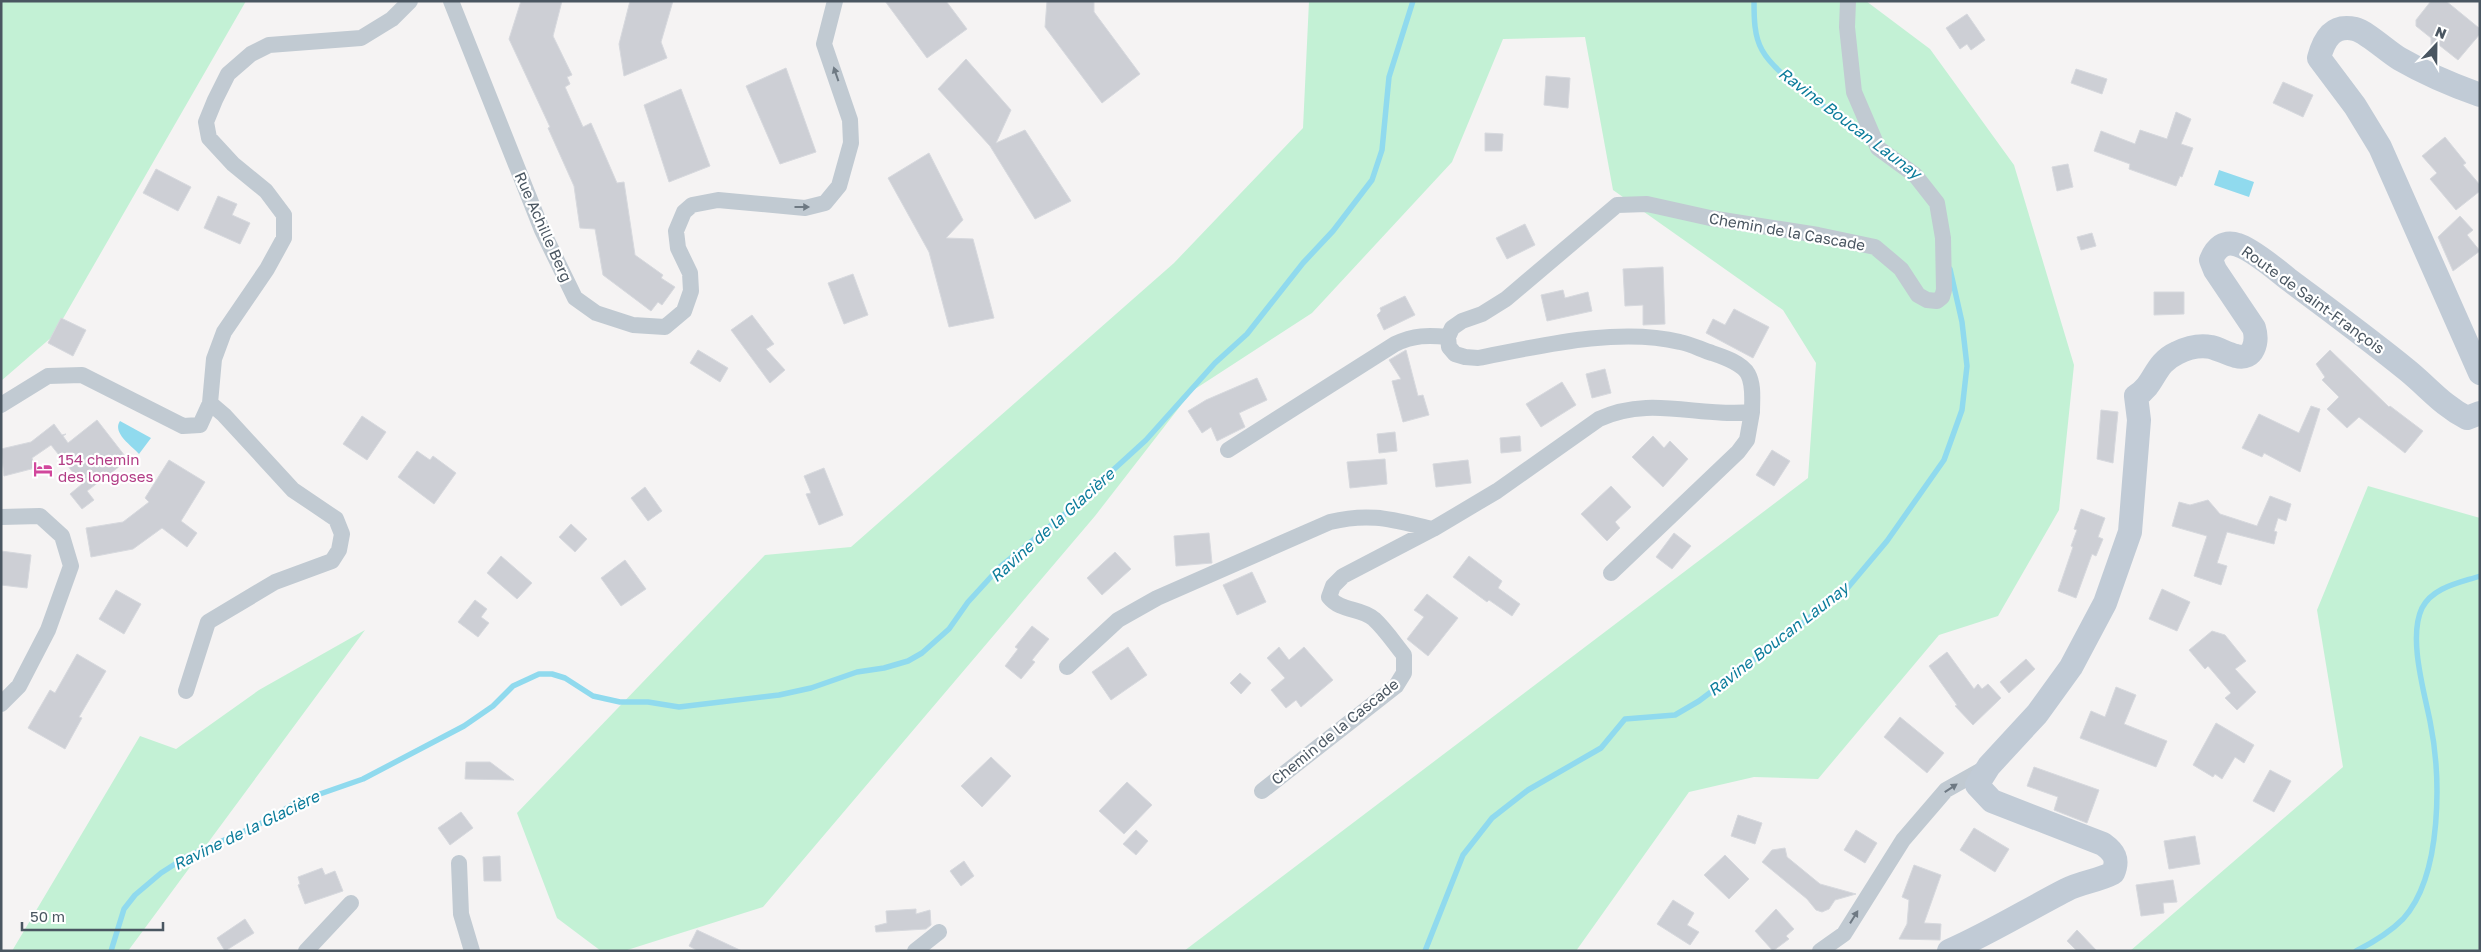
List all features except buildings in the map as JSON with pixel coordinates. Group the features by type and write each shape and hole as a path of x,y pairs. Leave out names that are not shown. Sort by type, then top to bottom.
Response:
{"main road":[{"path":"2480,95 2434,78 2356,29 2338,29 2323,41 2319,58 2355,106 2380,148 2480,373"},
{"name":"Route de Saint-François","path":"1949,951 1980,937 2068,888 2104,878 2113,873 2116,866 2116,859 2112,851 2103,844 1992,802 1977,785 1989,766 2037,714 2071,668 2105,603 2130,532 2139,420 2136,396 2146,391 2163,360 2176,353 2189,348 2209,347 2239,357 2250,354 2254,348 2257,339 2254,328 2215,270 2211,260 2215,250 2224,244 2238,245 2274,269 2410,372 2450,410 2467,418 2480,413"}],"street":[{"path":"1,404 48,376 82,375 183,426 200,425 210,403 214,359 224,332 267,269 284,238 284,215 266,191 233,164 210,138 206,122 215,100 228,74 251,54 269,45 360,38 392,19 410,1"},
{"name":"Rue Achille Berg","path":"451,1 538,221 575,298 596,313 633,326 665,327 684,311 691,291 690,274 678,248 676,231 684,212 692,205 718,200 805,208 825,203 839,186 850,143 850,120 824,44 833,9"},
{"name":"Chemin de la Cascade","path":"1448,337 1452,328 1462,321 1482,314 1506,299 1617,205 1647,204 1710,218 1818,235 1875,247 1901,269 1918,295 1927,300 1937,301 1942,297 1944,290 1944,238 1937,203 1915,175 1878,148 1854,92 1847,28 1848,1"},
{"path":"1228,450 1395,344 1410,337 1426,335 1448,337 1449,347 1455,354 1465,358 1478,358 1563,342 1645,338 1680,342 1729,359 1748,373 1753,390 1752,412 1747,440 1738,452 1611,573"},
{"path":"186,692 208,622 275,582 332,561 339,550 342,534 336,519 293,490 224,415 210,403"},
{"name":"Chemin de la Cascade","path":"1262,791 1396,686 1404,673 1404,655 1374,619 1360,611 1336,605 1329,597 1333,586 1344,576 1433,529 1497,491 1599,418 1613,412 1632,408 1659,407 1719,414 1752,412"},
{"path":"1,517 40,516 62,536 71,566 48,630 18,686 1,704"},
{"path":"1068,667 1118,620 1157,598 1330,522 1352,517 1377,516 1433,529"},
{"path":"1820,951 1844,934 1903,840 1946,790 1989,766"},
{"path":"459,863 461,914 472,951"},
{"path":"306,951 351,903"},
{"path":"914,951 939,932"}],"green space":[{"path":"1,1 246,1 53,336 1,381"},
{"path":"1309,1 1866,1 1930,49 2014,165 2074,365 2059,510 1998,616 1939,635 1818,779 1754,777 1689,792 1576,951 1184,951 1808,478 1816,363 1783,310 1613,190 1585,37 1503,39 1452,162 1312,313 1192,391 1095,516 763,907 624,951 601,951 557,918 517,813 765,555 851,547 1174,263 1303,128"},
{"path":"2368,486 2480,518 2480,951 2130,951 2343,767 2317,610"},
{"path":"365,630 128,951 12,951 140,736 176,749 259,690"}],"water":[{"path":"2219,170 2254,182 2249,197 2214,185"},
{"path":"120,421 151,438 139,454 120,434 118,425"}],"waterway":[{"name":"Ravine de la Glacière","path":"111,951 124,909 135,895 161,873 186,857 258,825 297,802 363,779 464,726 493,706 513,686 539,674 552,674 565,678 593,696 620,702 648,702 679,707 779,695 811,688 857,672 884,668 908,661 922,653 949,629 968,602 1000,567 1065,514 1146,440 1215,363 1247,334 1303,263 1333,231 1372,180 1382,150 1389,77 1413,1"},
{"name":"Ravine Boucan Launay","path":"1754,1 1757,39 1770,61 1795,85 1869,137"},
{"name":"Ravine Boucan Launay","path":"1425,951 1463,855 1492,818 1528,790 1601,748 1625,719 1675,715 1699,701 1845,591 1887,541 1944,460 1962,410 1967,366 1962,322 1950,269"},
{"path":"2356,951 2381,937 2403,919 2416,900 2426,877 2432,851 2436,824 2436,769 2434,743 2418,664 2416,634 2418,620 2422,608 2427,601 2440,590 2480,576"}],"place":[{"name":"154 chemin des longoses","path":"43,469"}]}
